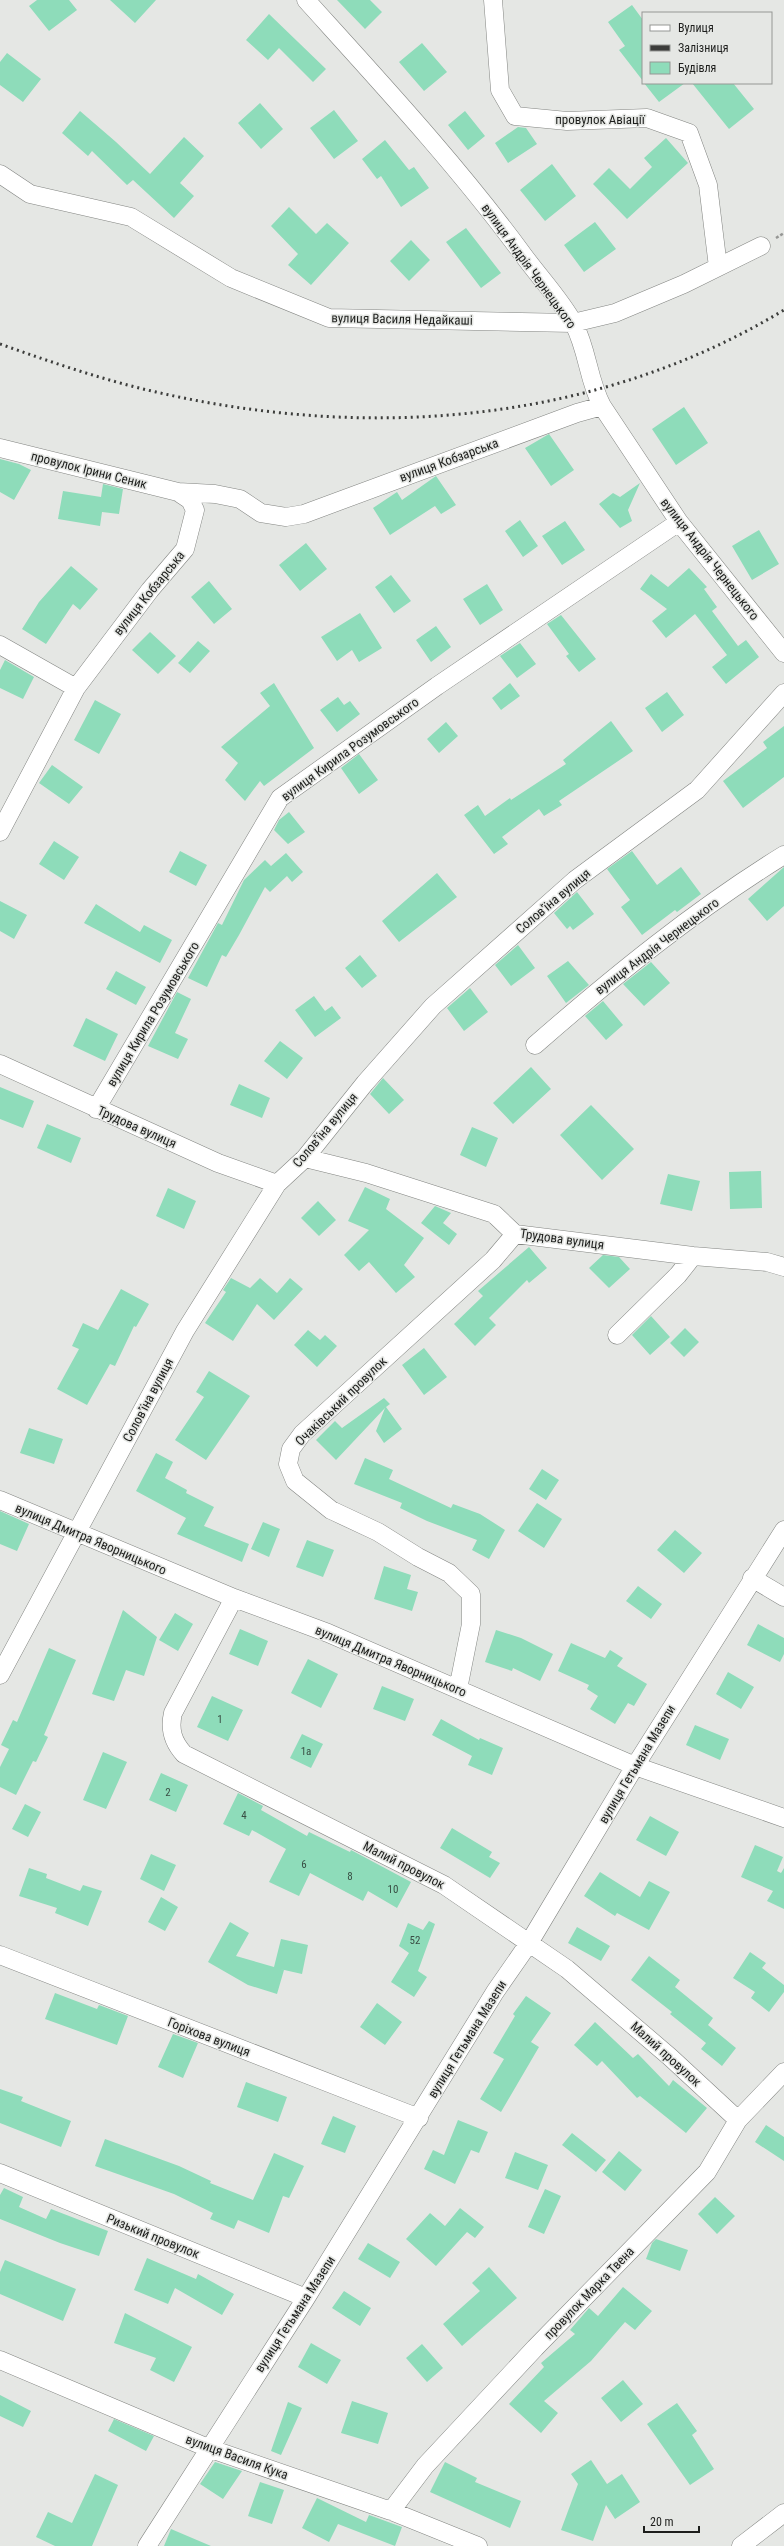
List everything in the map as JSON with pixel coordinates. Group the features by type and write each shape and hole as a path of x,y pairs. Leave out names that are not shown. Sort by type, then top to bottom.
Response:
{"street":[{"name":"вулиця Андрія Чернецького","path":"306,0 395,98 499,222 573,323 585,349 593,390 602,406 678,522 784,653"},
{"name":"провулок Авіації","path":"493,0 500,90 515,116 567,121 647,118 689,133 708,184 718,267"},
{"name":"вулиця Василя Недайкаші","path":"0,174 30,194 131,217 231,278 329,318 573,323"},
{"path":"573,323 615,313 761,246"},
{"name":"вулиця Кобзарська","path":"178,492 214,494 240,499 261,513 286,517 304,514 577,413 602,406"},
{"name":"провулок Ірини Сеник","path":"0,448 178,492"},
{"name":"вулиця Кобзарська","path":"0,832 76,688 150,590 186,549 195,510 190,500 178,492"},
{"name":"вулиця Кирила Розумовського","path":"96,1109 280,798 436,686 678,522"},
{"path":"0,645 76,688"},
{"name":"Солов'їна вулиця","path":"0,1675 185,1331 277,1184 305,1158 365,1083 433,1006 575,880 697,790 784,693"},
{"name":"вулиця Андрія Чернецького","path":"535,1045 612,978 687,920 784,855"},
{"name":"Трудова вулиця","path":"0,1064 96,1109 218,1163 277,1184"},
{"name":"Трудова вулиця","path":"305,1158 366,1173 494,1214 515,1234 692,1256 767,1262 784,1267"},
{"name":"Очаківський провулок","path":"458,1689 472,1624 471,1594 449,1572 418,1557 378,1532 331,1510 295,1481 288,1464 291,1449 302,1434 493,1260 515,1234"},
{"path":"617,1335 678,1275 692,1256"},
{"name":"вулиця Дмитра Яворницького","path":"0,1500 76,1534 234,1598 328,1633 635,1766 784,1818"},
{"name":"вулиця Гетьмана Мазепи","path":"147,2546 419,2118 495,1992 529,1942 635,1766 752,1578 784,1530"},
{"path":"752,1578 784,1597"},
{"name":"Малий провулок","path":"234,1598 173,1713 172,1734 177,1746 184,1754 444,1885 529,1942 573,1974 670,2057 738,2120"},
{"name":"Горіхова вулиця","path":"0,1955 419,2118"},
{"name":"провулок Марка Твена","path":"391,2511 430,2460 535,2348 707,2172 738,2120 784,2072"},
{"name":"Ризький провулок","path":"0,2173 306,2298"},
{"name":"вулиця Василя Кука","path":"0,2360 208,2448 391,2511 478,2546"},
{"path":"741,2546 784,2513"}],"building":[{"path":"37,0 69,0 77,10 49,31 29,6"},
{"path":"110,0 156,0 135,23"},
{"path":"337,0 370,0 382,12 365,29"},
{"path":"632,5 642,19 642,80 619,50 625,46 608,22"},
{"path":"269,14 326,69 313,82 279,48 268,60 246,40"},
{"path":"422,43 447,72 424,91 399,62"},
{"path":"7,53 41,79 23,102 0,85 0,62"},
{"path":"645,84 684,84 659,102"},
{"path":"693,84 734,84 754,109 729,129"},
{"path":"260,103 283,129 261,149 238,123"},
{"path":"334,110 358,141 334,159 310,128"},
{"path":"80,111 150,174 184,137 204,156 180,183 194,196 174,218 133,180 127,185 92,151 88,156 62,133"},
{"path":"465,111 485,136 468,150 448,125"},
{"path":"518,127 526,128 537,144 508,163 495,143"},
{"path":"666,138 688,163 627,219 593,184 609,168 630,189 652,167 644,158"},
{"path":"385,140 409,170 414,167 429,188 401,207 381,176 377,179 362,159"},
{"path":"552,164 576,196 545,221 520,190"},
{"path":"289,207 316,234 327,223 349,243 311,285 288,265 298,254 271,226"},
{"path":"595,222 616,249 584,272 564,245"},
{"path":"466,228 501,273 481,288 446,242"},
{"path":"411,240 430,260 409,281 390,261"},
{"path":"684,407 708,443 676,465 652,429"},
{"path":"549,434 574,470 551,486 525,448"},
{"path":"0,459 19,464 31,470 14,500 0,492"},
{"path":"436,476 456,505 441,514 435,506 390,535 373,508 397,492 402,500"},
{"path":"640,483 628,510 632,521 620,528 599,504 613,493 620,497"},
{"path":"103,484 123,489 119,514 102,512 100,526 58,519 63,491 101,497"},
{"path":"520,520 538,546 523,557 505,531"},
{"path":"565,521 585,550 562,565 542,536"},
{"path":"759,530 779,564 752,580 732,546"},
{"path":"306,543 327,569 300,591 279,565"},
{"path":"71,566 98,589 80,610 73,604 46,644 22,629 39,602"},
{"path":"689,568 707,587 704,589 717,607 712,611 738,646 746,640 759,657 726,684 712,667 727,655 695,614 666,638 652,621 667,609 640,589 651,574 668,587"},
{"path":"391,575 411,601 394,613 375,587"},
{"path":"209,581 232,609 214,624 191,597"},
{"path":"487,584 503,610 480,625 463,599"},
{"path":"360,613 382,648 359,662 352,650 337,661 321,637"},
{"path":"561,615 596,659 579,672 566,656 569,654 547,624"},
{"path":"436,626 451,647 431,662 416,640"},
{"path":"150,632 176,656 158,674 132,650"},
{"path":"198,641 210,651 190,673 178,663"},
{"path":"520,643 536,664 517,678 500,656"},
{"path":"5,660 34,677 23,699 0,688 0,670"},
{"path":"274,683 314,748 264,786 260,781 245,801 225,780 238,763 221,747 270,706 260,693"},
{"path":"510,683 520,696 501,710 492,698"},
{"path":"667,692 684,715 662,732 645,708"},
{"path":"338,697 344,705 350,701 360,714 337,732 320,710"},
{"path":"95,700 121,714 99,754 74,740"},
{"path":"611,721 633,751 559,801 562,805 544,816 539,809 502,837 508,844 494,854 464,815 478,805 485,816 510,798 511,800 566,764 563,760"},
{"path":"446,722 458,736 439,753 427,739"},
{"path":"784,726 784,777 743,808 723,781 767,748 763,742"},
{"path":"359,754 378,780 359,794 341,768"},
{"path":"52,765 83,787 69,804 39,783"},
{"path":"289,812 305,832 288,844 274,830 279,820"},
{"path":"54,841 79,857 64,880 39,864"},
{"path":"180,851 207,865 196,886 169,872"},
{"path":"632,851 657,885 681,867 701,894 677,912 675,910 642,935 621,907 630,900 607,869"},
{"path":"286,853 303,872 292,882 287,876 270,892 265,887 226,957 222,955 207,987 188,978 218,923 222,925 244,880 265,860 271,866"},
{"path":"784,867 784,906 767,921 748,899"},
{"path":"437,873 457,897 399,942 382,921"},
{"path":"577,892 594,914 573,930 570,926 567,929 554,913"},
{"path":"0,901 27,915 14,939 0,931"},
{"path":"96,904 140,932 144,925 172,940 160,963 84,923"},
{"path":"518,945 535,968 511,986 495,965"},
{"path":"360,955 377,976 362,988 345,968"},
{"path":"568,961 589,985 566,1003 547,976"},
{"path":"651,962 670,983 644,1006 623,984"},
{"path":"116,971 146,987 136,1005 106,989"},
{"path":"470,988 488,1012 464,1031 447,1008"},
{"path":"177,992 191,999 175,1033 188,1039 178,1059 148,1046"},
{"path":"314,996 325,1011 332,1006 341,1018 315,1037 295,1010"},
{"path":"603,1001 623,1025 606,1040 585,1016"},
{"path":"86,1018 118,1034 105,1061 73,1046"},
{"path":"280,1041 303,1058 287,1079 264,1061"},
{"path":"531,1067 551,1089 513,1124 493,1103"},
{"path":"383,1078 404,1100 389,1114 370,1094"},
{"path":"239,1084 270,1098 262,1118 230,1105"},
{"path":"0,1087 34,1101 23,1128 0,1119"},
{"path":"591,1105 634,1149 602,1180 560,1135"},
{"path":"47,1124 81,1138 71,1163 37,1148"},
{"path":"472,1127 498,1138 486,1167 460,1155"},
{"path":"761,1171 762,1208 730,1209 729,1172"},
{"path":"668,1174 700,1181 692,1211 660,1204"},
{"path":"365,1187 390,1199 386,1209 424,1238 404,1265 415,1277 396,1293 369,1262 359,1271 344,1255 369,1230 348,1221"},
{"path":"168,1188 196,1201 184,1229 156,1216"},
{"path":"318,1201 336,1220 319,1236 301,1218"},
{"path":"435,1206 451,1213 443,1223 457,1234 449,1245 421,1223"},
{"path":"529,1247 547,1268 529,1283 527,1280 489,1318 496,1325 475,1346 454,1324 483,1296 478,1291"},
{"path":"603,1255 619,1257 630,1269 609,1288 589,1268"},
{"path":"231,1278 250,1288 260,1278 277,1293 290,1278 303,1289 274,1320 257,1304 233,1341 205,1323 226,1292 223,1290"},
{"path":"121,1289 149,1304 136,1327 134,1326 115,1366 110,1364 87,1405 57,1389 79,1349 72,1346 83,1323 98,1330"},
{"path":"651,1316 670,1337 650,1355 632,1335"},
{"path":"685,1328 699,1342 684,1357 670,1343"},
{"path":"308,1330 320,1340 325,1335 337,1346 317,1367 294,1345"},
{"path":"424,1348 447,1377 424,1395 402,1365"},
{"path":"209,1371 250,1396 206,1460 175,1440 204,1397 196,1392"},
{"path":"384,1398 390,1404 386,1407 402,1429 384,1443 376,1431 385,1408 336,1460 316,1440 335,1421 342,1428"},
{"path":"29,1428 63,1439 54,1464 20,1453"},
{"path":"156,1453 173,1462 165,1478 187,1490 186,1493 214,1507 204,1526 249,1544 242,1562 177,1534 186,1518 136,1491"},
{"path":"365,1458 393,1470 389,1479 451,1508 453,1504 480,1514 505,1530 489,1559 472,1550 477,1540 427,1521 400,1508 402,1503 354,1484"},
{"path":"542,1469 559,1480 546,1500 529,1489"},
{"path":"537,1503 562,1519 544,1548 518,1531"},
{"path":"0,1511 29,1524 17,1551 0,1544"},
{"path":"263,1522 280,1529 269,1557 251,1549"},
{"path":"675,1530 702,1553 684,1573 657,1550"},
{"path":"307,1540 334,1550 323,1577 296,1567"},
{"path":"384,1566 411,1575 407,1589 418,1592 412,1611 374,1599"},
{"path":"638,1586 662,1604 651,1619 626,1601"},
{"path":"123,1610 157,1637 144,1676 126,1670 114,1701 92,1694"},
{"path":"175,1613 193,1624 178,1651 159,1640"},
{"path":"758,1624 784,1638 784,1654 780,1662 747,1645"},
{"path":"240,1629 268,1641 258,1666 229,1654"},
{"path":"496,1630 521,1638 553,1654 540,1681 513,1668 512,1671 485,1662"},
{"path":"571,1643 605,1658 610,1650 623,1658 617,1666 647,1684 634,1706 628,1703 615,1724 590,1709 598,1696 587,1689 589,1685 558,1671"},
{"path":"49,1648 76,1660 44,1735 48,1737 36,1762 33,1761 16,1795 0,1787 0,1767 9,1749 1,1745 13,1720 17,1722"},
{"path":"308,1659 338,1674 321,1708 291,1693"},
{"path":"728,1672 754,1687 741,1709 716,1694"},
{"path":"382,1686 414,1699 405,1721 373,1709"},
{"path":"212,1696 243,1710 228,1741 197,1727"},
{"path":"441,1719 479,1740 480,1738 503,1748 492,1775 468,1765 472,1756 432,1735"},
{"path":"695,1725 729,1739 720,1760 686,1745"},
{"path":"302,1734 323,1744 311,1768 290,1758"},
{"path":"103,1752 127,1762 106,1809 83,1800"},
{"path":"161,1773 188,1785 176,1812 149,1800"},
{"path":"238,1793 263,1806 261,1810 307,1836 309,1832 350,1852 351,1850 411,1882 397,1908 368,1891 363,1901 310,1873 299,1896 269,1882 286,1849 252,1830 249,1836 223,1824"},
{"path":"25,1804 41,1812 28,1837 12,1829"},
{"path":"650,1816 679,1832 666,1856 636,1840"},
{"path":"452,1828 492,1852 489,1857 500,1863 490,1878 440,1848"},
{"path":"755,1845 783,1857 777,1871 781,1873 784,1868 784,1909 767,1901 773,1891 741,1877"},
{"path":"151,1854 176,1865 164,1891 140,1879"},
{"path":"29,1868 47,1874 46,1878 80,1891 83,1885 102,1891 88,1926 55,1913 57,1908 19,1896"},
{"path":"600,1872 640,1897 649,1881 670,1892 649,1930 617,1913 615,1916 584,1896"},
{"path":"161,1897 178,1907 165,1931 148,1922"},
{"path":"429,1921 435,1924 418,1971 427,1977 414,1997 391,1982 409,1953 399,1946 408,1923 423,1930"},
{"path":"230,1922 249,1933 236,1956 274,1967 281,1939 308,1945 302,1974 280,1969 284,1970 277,1994 248,1985 208,1962"},
{"path":"577,1927 610,1946 601,1961 568,1943"},
{"path":"750,1952 766,1963 762,1968 784,1985 784,1992 769,2012 751,1998 755,1992 733,1978"},
{"path":"649,1956 680,1980 675,1987 713,2018 708,2025 736,2048 722,2066 701,2049 706,2043 670,2014 672,2012 631,1980"},
{"path":"55,1993 97,2009 99,2005 128,2016 117,2045 45,2019"},
{"path":"526,1996 551,2013 531,2042 539,2047 501,2112 480,2099 504,2059 493,2053 515,2016 513,2014"},
{"path":"377,2003 402,2022 385,2045 360,2027"},
{"path":"595,2022 633,2058 638,2054 669,2086 673,2080 707,2108 686,2133 640,2096 637,2098 602,2061 597,2066 574,2045"},
{"path":"173,2034 198,2043 183,2078 158,2067"},
{"path":"246,2082 287,2097 278,2122 237,2107"},
{"path":"0,2089 23,2097 21,2101 71,2121 61,2147 0,2123"},
{"path":"333,2116 356,2126 345,2153 321,2144"},
{"path":"458,2120 488,2132 479,2153 471,2150 455,2184 424,2169 433,2150 444,2155"},
{"path":"766,2125 784,2137 784,2161 755,2142"},
{"path":"572,2133 606,2160 596,2172 562,2145"},
{"path":"105,2139 179,2166 211,2181 210,2183 253,2200 274,2153 304,2166 289,2198 283,2196 269,2233 238,2220 234,2229 210,2219 213,2213 174,2194 95,2166"},
{"path":"619,2151 642,2170 625,2191 602,2172"},
{"path":"515,2152 548,2165 538,2190 505,2178"},
{"path":"4,2188 23,2197 19,2207 46,2219 51,2209 108,2231 99,2256 60,2243 0,2219 0,2195"},
{"path":"545,2189 561,2196 544,2234 528,2227"},
{"path":"715,2197 735,2216 717,2234 698,2214"},
{"path":"460,2208 484,2227 475,2238 467,2232 436,2266 406,2239 430,2213 445,2226"},
{"path":"656,2239 688,2250 680,2271 646,2259 652,2243"},
{"path":"368,2243 400,2262 390,2278 358,2259"},
{"path":"147,2258 196,2279 198,2274 234,2294 222,2315 175,2288 168,2304 134,2290"},
{"path":"5,2260 76,2289 63,2321 0,2294 0,2272"},
{"path":"489,2267 517,2298 462,2346 443,2324 480,2291 472,2283"},
{"path":"623,2287 652,2311 635,2330 625,2322 591,2361 544,2401 558,2413 541,2433 509,2404 544,2367 541,2363 575,2334 570,2330 589,2308 598,2316"},
{"path":"344,2291 371,2308 360,2326 332,2308"},
{"path":"125,2313 192,2347 174,2382 150,2370 156,2358 114,2343"},
{"path":"311,2343 341,2360 327,2384 298,2367"},
{"path":"422,2344 443,2368 427,2382 406,2358"},
{"path":"623,2380 643,2404 621,2422 601,2398"},
{"path":"0,2395 31,2411 23,2427 0,2416"},
{"path":"352,2401 388,2413 378,2444 341,2433"},
{"path":"288,2402 302,2408 281,2455 271,2451"},
{"path":"677,2403 697,2431 692,2435 714,2469 690,2485 647,2424"},
{"path":"114,2419 154,2436 146,2451 108,2431"},
{"path":"591,2460 607,2484 622,2474 640,2502 615,2519 606,2505 593,2541 561,2530 578,2484 571,2474"},
{"path":"215,2462 242,2471 223,2499 200,2484"},
{"path":"445,2462 477,2478 475,2482 521,2501 510,2528 430,2492"},
{"path":"95,2474 118,2485 92,2546 55,2546 36,2537 48,2512 72,2523"},
{"path":"260,2482 284,2490 272,2524 248,2516"},
{"path":"317,2498 366,2522 369,2515 402,2527 395,2546 338,2524 329,2542 302,2528"},
{"path":"171,2529 211,2546 164,2546"}],"railway":[{"path":"0,344 116,382 156,392 236,407 317,416 398,418 479,412 558,399 636,378 711,348 784,310"}]}
